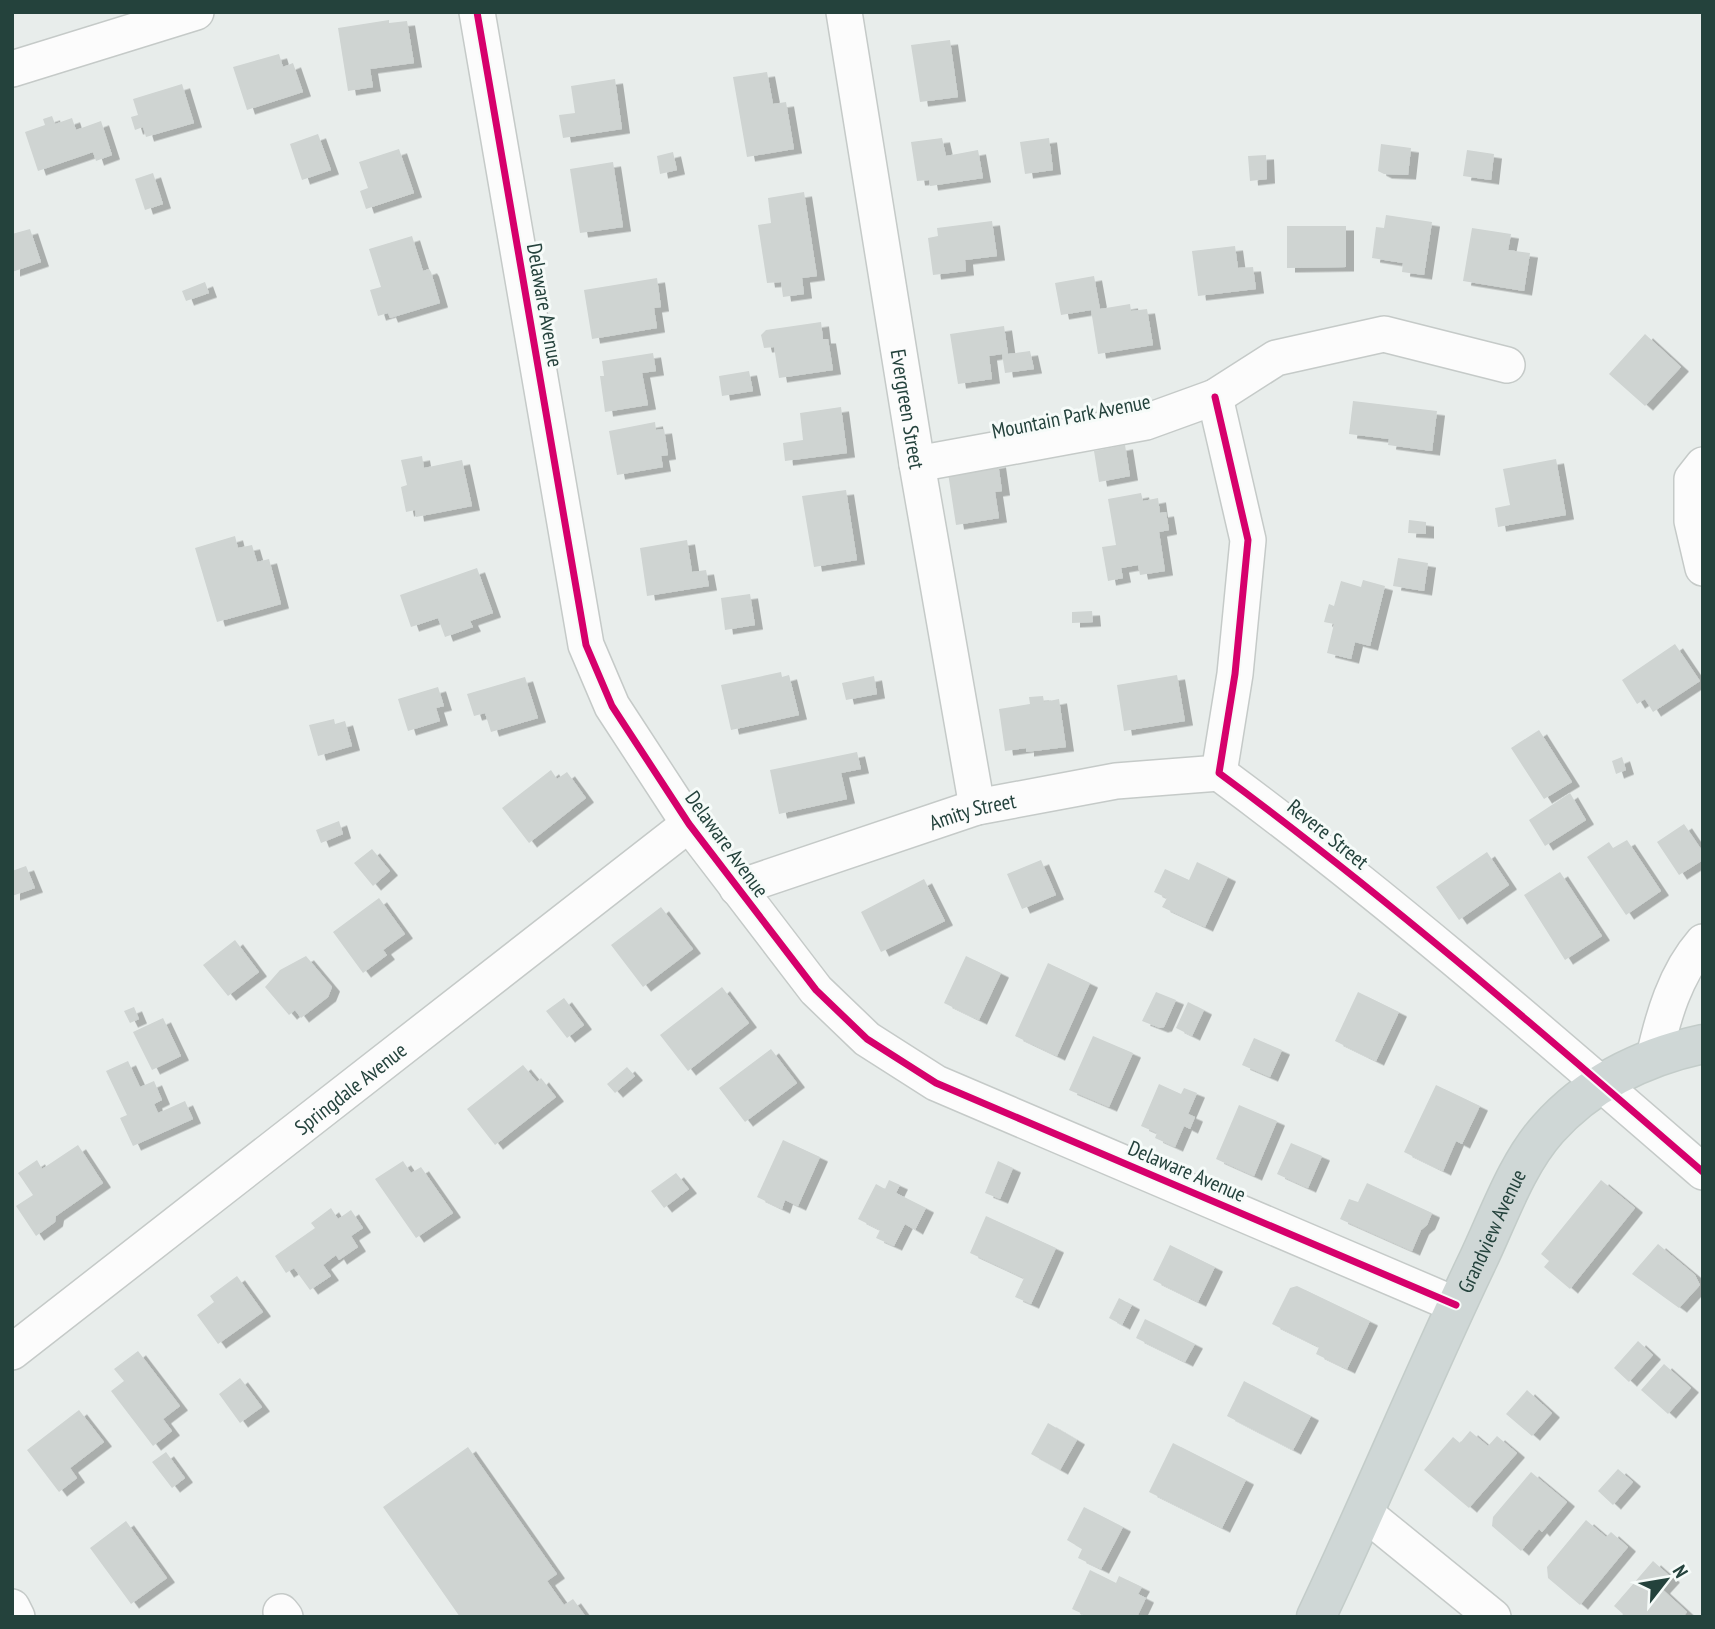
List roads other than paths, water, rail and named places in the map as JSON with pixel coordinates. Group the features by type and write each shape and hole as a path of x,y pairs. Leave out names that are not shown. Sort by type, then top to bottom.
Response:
{"main road":[{"name":"Grandview Avenue","path":"1316,1617 1366,1513 1456,1305 1530,1153 1562,1115 1601,1083 1654,1057 1703,1044"}],"street":[{"path":"12,69 197,12"},
{"name":"Delaware Avenue","path":"477,12 586,645 612,706 689,824 737,888 816,990 867,1040 936,1083 1456,1305"},
{"name":"Evergreen Street","path":"844,12 917,464 977,807"},
{"name":"Mountain Park Avenue","path":"917,464 1146,422 1215,397 1276,358 1384,334 1507,365"},
{"path":"1215,397 1248,540 1235,674 1219,772"},
{"path":"1703,465 1692,479 1692,521 1703,568"},
{"name":"Amity Street","path":"737,888 977,807 1116,781 1219,772"},
{"name":"Revere Street","path":"1219,772 1486,983 1703,1172"},
{"name":"Springdale Avenue","path":"12,1352 689,824"},
{"path":"1654,1057 1675,986 1703,942"},
{"path":"1366,1513 1493,1617"},
{"path":"12,1606 17,1617"}]}
